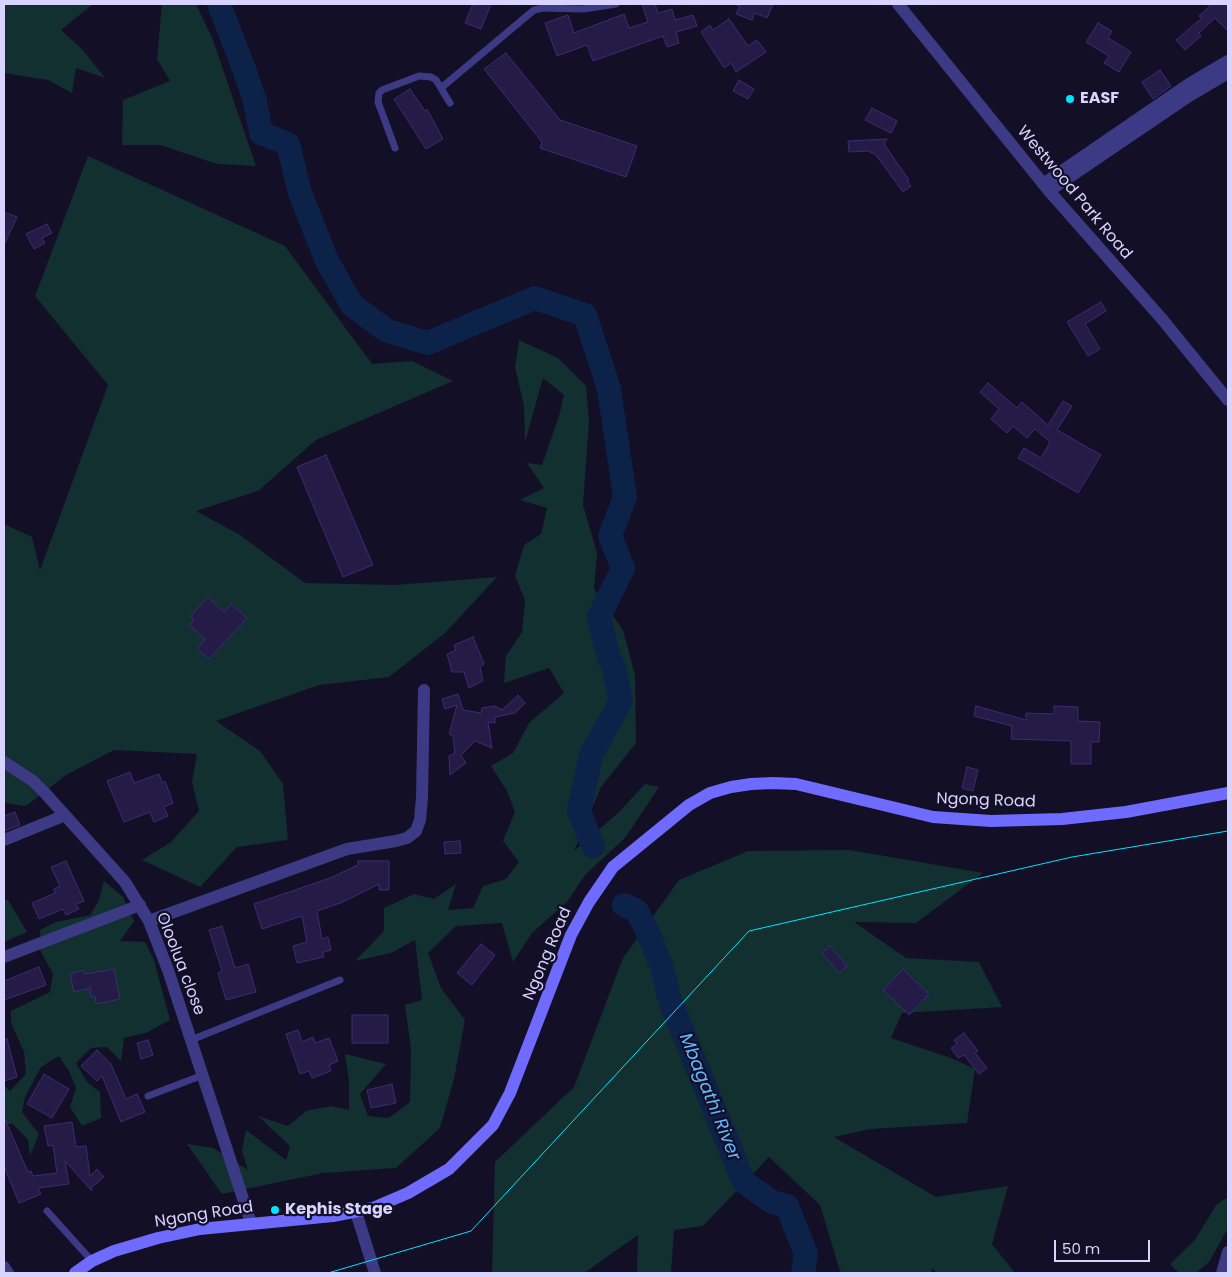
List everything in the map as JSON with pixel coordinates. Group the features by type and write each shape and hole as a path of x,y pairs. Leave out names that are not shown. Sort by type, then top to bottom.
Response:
{"main road":[{"name":"Ngong Road","path":"75,1273 92,1261 114,1251 158,1238 251,1223 333,1216 374,1208 408,1193 449,1169 493,1124 510,1092 571,936 589,902 613,867 689,805 710,792 751,784 773,782 796,784 934,817 991,821 1062,819 1126,812 1228,793"}],"street":[{"name":"Westwood Park Road","path":"904,6 1046,188 1162,319 1228,400"},
{"path":"1046,188 1189,84 1228,60"},
{"path":"1046,188 1228,72"},
{"path":"149,921 347,849 396,841 407,838 416,831 420,820 422,798 424,690"},
{"name":"Oloolua close","path":"4,762 33,781 125,882 149,921 191,1040 251,1223"},
{"path":"4,840 63,816"},
{"path":"4,956 140,905"},
{"path":"356,1212 375,1273"},
{"path":"1222,1273 1228,1252"},
{"path":"4,1267 8,1273"}],"lane":[{"path":"441,88 534,10 543,8 583,9 616,4"},
{"path":"394,148 378,102 379,93 382,90 419,76 431,76 436,80 450,103"},
{"path":"191,1040 340,980"},
{"path":"148,1096 202,1075"},
{"path":"47,1211 92,1261"}],"green space":[{"path":"4,4 93,4 61,30 82,49 105,78 76,68 72,93 48,80 4,73"},
{"path":"162,4 196,4 213,40 256,166 217,164 160,145 122,145 123,100 170,81 157,59"},
{"path":"88,156 285,246 372,364 412,361 453,381 316,440 258,491 196,511 240,535 305,583 395,585 497,577 445,633 389,677 319,685 216,721 260,751 283,784 288,840 237,847 200,887 142,860 171,842 199,811 192,782 197,754 114,750 66,775 26,806 4,803 4,524 32,537 40,570 108,385 35,296"},
{"path":"519,340 558,358 586,386 589,421 583,505 597,553 594,589 623,630 635,675 636,743 601,787 574,851 620,811 645,784 659,787 625,838 585,875 567,902 532,933 513,962 502,923 456,926 428,953 441,988 465,1020 454,1079 440,1128 396,1168 323,1173 222,1194 187,1144 213,1148 248,1170 242,1151 246,1130 286,1160 290,1146 258,1116 288,1126 306,1111 331,1106 349,1110 349,1081 345,1054 386,1064 360,1094 368,1116 389,1118 410,1102 411,1049 405,1005 422,1000 415,940 391,953 355,961 384,931 384,908 414,894 434,899 456,884 448,910 473,908 483,886 506,879 519,862 503,841 515,812 507,791 491,766 513,753 529,723 564,693 549,668 504,683 506,656 522,632 525,600 515,576 524,545 541,534 547,508 520,500 544,488 527,463 542,465 559,416 564,395 543,378 525,442 524,406 515,367"},
{"path":"850,850 983,873 916,923 854,922 906,958 979,962 1002,1007 902,1013 891,1038 951,1058 975,1069 967,1123 871,1129 834,1137 936,1197 1008,1186 992,1244 1015,1273 938,1273 931,1268 932,1273 843,1273 840,1271 820,1205 769,1157 703,1226 674,1230 671,1273 637,1273 638,1235 584,1273 492,1273 495,1162 574,1087 623,958 679,880 748,851"},
{"path":"104,881 123,897 134,921 120,941 145,942 154,960 170,1020 146,1033 124,1038 121,1061 107,1047 91,1048 76,1063 87,1082 100,1092 101,1118 82,1126 70,1107 76,1088 69,1071 59,1056 41,1067 25,1097 22,1112 39,1134 30,1156 28,1140 13,1124 4,1124 4,1085 10,1091 26,1074 24,1052 11,1023 11,1011 50,992 53,974 41,952 40,930 56,922 90,915 99,900"},
{"path":"4,900 8,900 27,932 4,942"},
{"path":"1228,1197 1228,1228 1209,1262 1196,1273 1179,1273 1170,1264 1195,1240 1216,1205"}],"building":[{"path":"473,4 491,4 481,29 465,23"},
{"path":"642,4 655,4 658,13 672,9 675,20 693,15 697,26 676,32 679,43 667,47 663,36 593,61 587,45 557,56 545,23 568,15 574,33 624,14 629,28 648,22"},
{"path":"734,4 773,4 767,18 755,13 752,20 736,14 740,6"},
{"path":"1212,4 1228,4 1228,31 1215,18 1199,33 1201,36 1185,50 1176,40 1202,18 1199,16"},
{"path":"729,19 748,46 757,40 766,52 736,72 731,63 724,68 701,32 710,25 713,30"},
{"path":"1098,23 1112,31 1108,38 1131,52 1119,72 1104,63 1109,56 1086,42"},
{"path":"506,53 560,120 637,146 626,177 540,148 542,142 484,69"},
{"path":"1160,70 1171,86 1153,99 1142,82"},
{"path":"739,80 754,89 748,99 733,91"},
{"path":"410,89 425,111 427,109 443,139 426,149 394,99"},
{"path":"872,108 897,121 891,133 865,120"},
{"path":"887,139 884,144 909,180 907,181 911,186 903,192 876,155 868,151 849,152 848,141"},
{"path":"4,212 17,217 4,245"},
{"path":"47,224 52,233 42,238 45,243 34,249 26,234"},
{"path":"1101,302 1106,311 1085,324 1100,349 1088,356 1067,322"},
{"path":"988,383 1017,408 1022,402 1048,425 1063,401 1072,406 1057,430 1101,455 1078,493 1018,458 1024,448 1041,458 1050,442 1035,429 1027,438 1013,426 1007,433 991,419 999,409 980,392"},
{"path":"326,455 373,565 343,577 297,467"},
{"path":"208,597 224,612 231,604 247,618 209,659 197,649 205,639 189,625 194,621 191,616"},
{"path":"473,637 484,664 480,667 483,681 469,688 464,672 452,672 447,654 456,650 454,645"},
{"path":"458,694 463,710 481,713 482,708 495,706 502,710 518,695 525,703 515,713 495,717 495,723 488,722 492,748 475,741 461,755 466,763 450,775 449,756 455,753 453,736 449,734 457,705 445,709 442,699"},
{"path":"976,706 1026,720 1026,713 1054,714 1054,706 1078,707 1078,721 1100,722 1099,742 1091,742 1091,764 1071,764 1071,741 1011,739 1012,726 974,716"},
{"path":"967,767 978,770 973,791 962,788"},
{"path":"130,772 134,783 159,774 162,783 165,781 173,803 164,807 168,816 154,822 150,812 124,822 107,781"},
{"path":"15,812 20,825 4,831 4,816"},
{"path":"460,841 461,853 445,854 444,842"},
{"path":"66,861 84,901 76,904 79,909 66,915 63,909 39,919 32,903 55,893 54,889 60,886 51,867"},
{"path":"358,861 389,861 389,890 379,890 379,884 343,902 317,911 322,939 328,937 331,950 323,952 324,957 297,963 293,946 307,942 302,916 262,929 254,904 330,878 358,865"},
{"path":"222,926 235,968 248,964 256,992 226,1000 218,973 222,971 209,930"},
{"path":"481,944 495,955 472,985 457,973"},
{"path":"830,946 847,966 839,973 822,953"},
{"path":"39,967 46,985 4,1000 4,981"},
{"path":"114,969 120,999 96,1004 95,996 91,997 90,988 74,992 70,974 84,970 85,974"},
{"path":"903,969 929,994 909,1015 883,990"},
{"path":"352,1015 388,1015 388,1043 352,1043"},
{"path":"298,1030 302,1042 313,1037 315,1043 329,1038 338,1061 329,1065 331,1071 312,1078 309,1071 300,1074 286,1034"},
{"path":"964,1033 978,1051 975,1053 987,1068 979,1074 964,1055 958,1058 951,1048 957,1044 954,1040"},
{"path":"7,1039 17,1077 4,1081 4,1040"},
{"path":"148,1040 153,1055 141,1059 137,1043"},
{"path":"97,1050 111,1064 126,1099 137,1094 145,1112 121,1122 102,1076 97,1081 81,1066"},
{"path":"44,1074 69,1089 52,1118 27,1104"},
{"path":"392,1084 396,1103 371,1108 367,1090"},
{"path":"4,1117 28,1172 31,1171 33,1176 57,1173 53,1145 48,1146 44,1126 72,1122 76,1147 86,1146 90,1176 97,1169 104,1177 91,1188 92,1191 65,1161 69,1184 38,1188 41,1194 19,1203 4,1166"}],"waterway":[{"path":"219,4 255,101 261,133 288,144 300,193 327,261 352,305 387,331 428,343 535,298 585,315 609,389 625,497 610,536 623,568 599,617 609,659 614,667 621,701 591,755 579,811 593,846"},
{"name":"Mbagathi River","path":"624,905 637,911 648,933 662,967 670,1001 744,1182 772,1202 787,1206 806,1254 803,1273"}],"tram line":[{"path":"328,1273 471,1231 749,931 1072,857 1228,831"}],"place":[{"name":"EASF","path":"1070,99"},
{"name":"Kephis Stage","path":"275,1210"}]}
